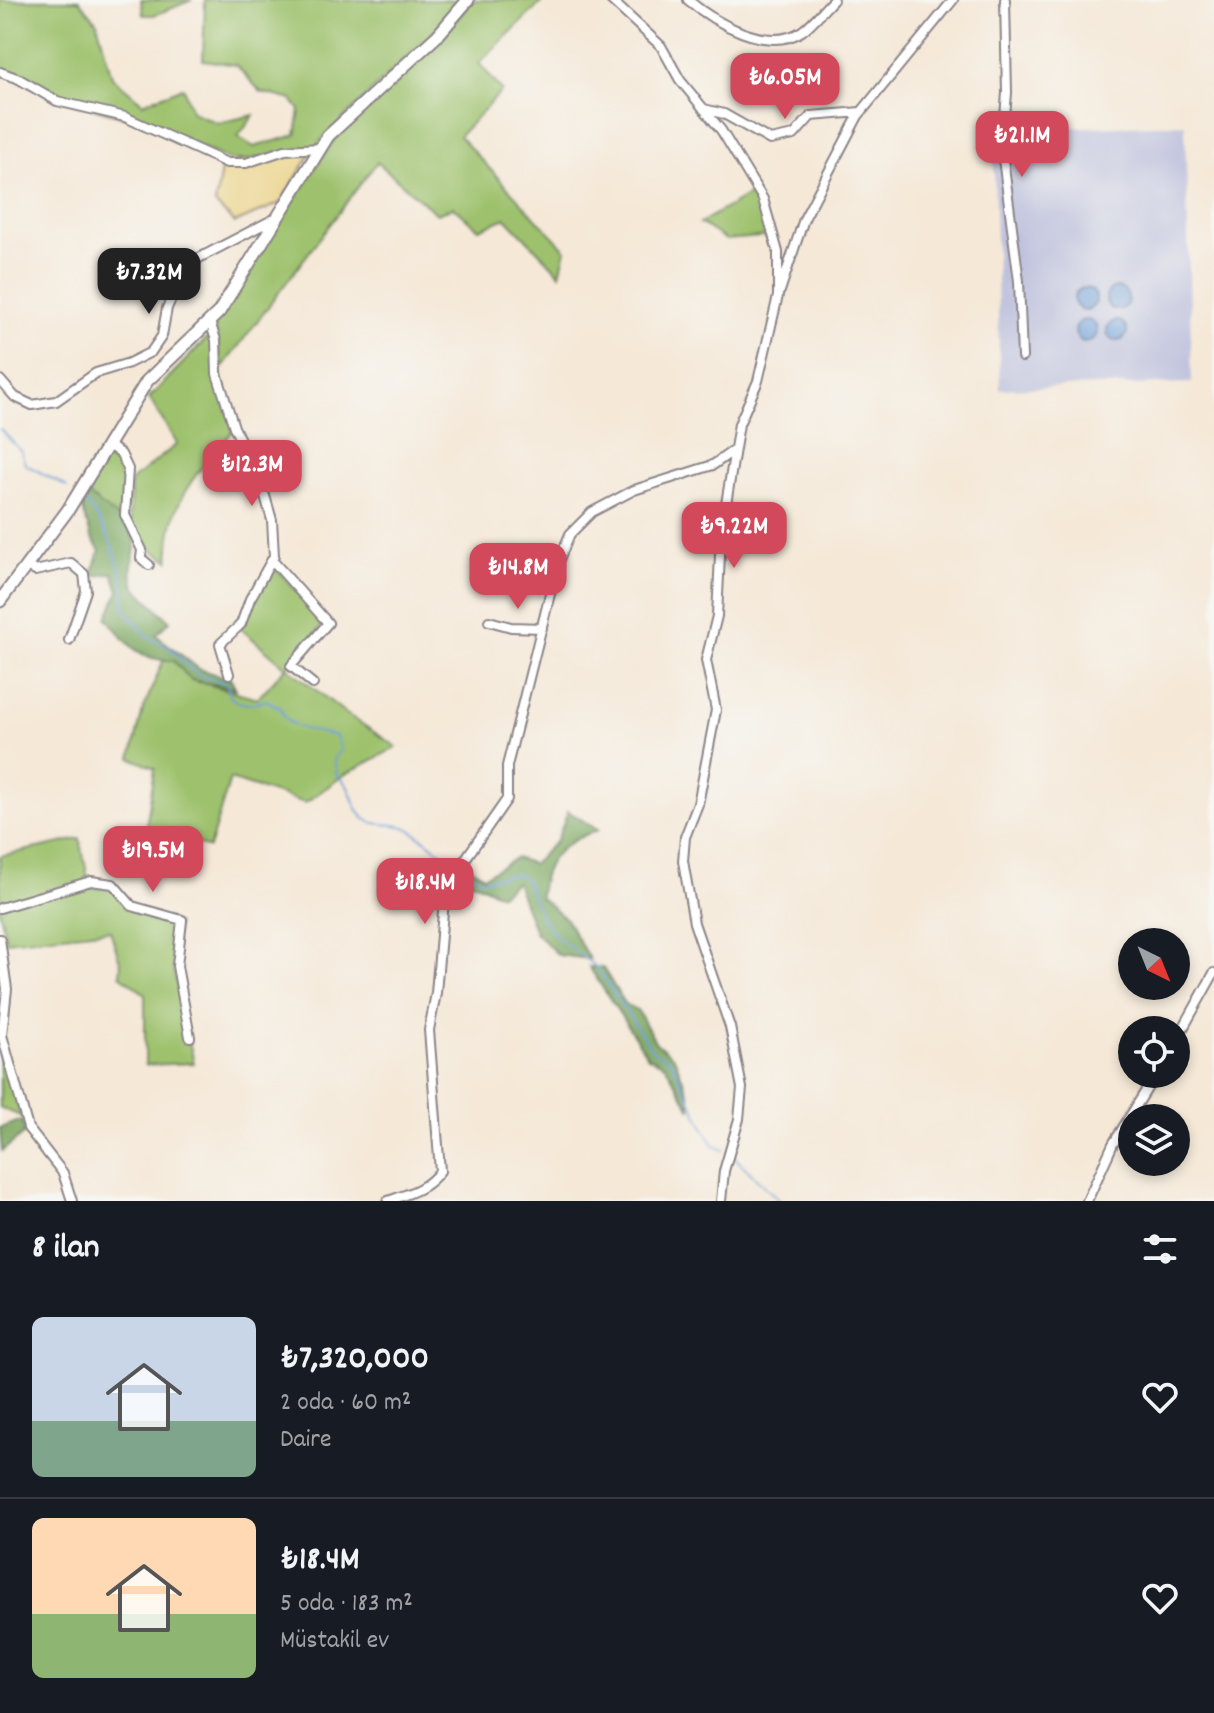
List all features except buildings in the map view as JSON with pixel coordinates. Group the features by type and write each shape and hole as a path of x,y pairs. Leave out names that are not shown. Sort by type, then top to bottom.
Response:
{"street":[{"path":"0,601 68,510 147,381 210,322 328,136 438,35 468,0"},
{"path":"611,0 661,46 680,80 721,130 763,199 778,252 778,296"},
{"path":"688,0 710,18 778,40 801,32 833,0"},
{"path":"721,1201 724,1171 739,1119 742,1088 730,1027 694,923 683,861 685,837 698,804 716,710 706,660 717,616 721,535 739,424 758,381 778,296 804,219 821,192 837,153 862,112 953,0"},
{"path":"1005,0 1007,93 1002,151 1019,281 1022,357"},
{"path":"0,72 57,101 125,117 227,163 246,163 285,150 321,148"},
{"path":"704,109 724,114 770,140 794,135 811,116 862,112"},
{"path":"0,380 15,397 32,405 56,401 96,373 129,363 151,352 162,336 167,308 182,277 199,258 279,217"},
{"path":"210,322 216,340 217,374 234,427 263,489 272,520 272,560 250,599 241,624 220,644 229,674"},
{"path":"107,444 121,454 128,469 125,515 142,550 141,558 149,565"},
{"path":"388,1201 433,1181 440,1171 429,1030 436,993 444,900 457,871 507,799 507,766 558,562 570,534 592,512 634,490 713,465 734,450"},
{"path":"272,560 328,623 291,666 313,684"},
{"path":"28,566 35,571 71,563 84,574 86,591 69,640"},
{"path":"489,621 511,627 542,628"},
{"path":"0,908 91,881 113,884 132,906 182,920 177,966 190,1037"},
{"path":"0,939 7,989 2,1035 28,1128 63,1173 72,1201"},
{"path":"1190,1016 1214,973"},
{"path":"1087,1201 1113,1144 1147,1088"}],"shaded area":[{"path":"1185,124 1192,383 1000,389 993,130"}],"green space":[{"path":"0,0 79,0 97,22 112,77 143,103 183,87 192,112 218,123 254,115 238,137 254,147 296,135 300,110 292,100 261,92 236,65 203,60 205,0 461,0 439,26 315,146 246,160 229,160 150,124 60,99 0,69"},
{"path":"141,0 192,0 155,15 143,15"},
{"path":"473,0 544,0 479,63 502,91 459,136 566,250 560,274 506,218 479,229 453,207 437,214 377,162 222,368 214,323 334,139 444,35"},
{"path":"754,192 770,236 726,240 700,223"},
{"path":"211,334 234,430 197,474 179,504 173,520 169,560 144,544 132,529 131,481 177,444 149,398"},
{"path":"108,449 116,456 125,473 126,524 87,494"},
{"path":"87,494 126,524 136,543 131,571 135,587 170,621 156,635 199,669 231,679 236,689 191,680 174,661 143,654 128,643 107,618 119,591 113,573 91,577 100,551 91,537 81,503"},
{"path":"272,564 325,622 287,667 345,713 397,747 344,775 305,803 230,779 209,848 146,827 155,768 131,758 143,710 163,661 174,661 191,680 258,698 286,667 241,629 251,600"},
{"path":"568,811 598,830 575,840 557,853 545,872 540,897 566,919 589,959 558,955 535,932 516,882 500,894 460,876 467,865 484,876 516,858 533,864 557,840"},
{"path":"80,839 90,888 111,888 132,911 177,924 173,969 194,1063 145,1065 145,994 120,975 121,965 110,930 6,941 0,912 0,856"},
{"path":"589,967 603,968 624,1003 638,1011 656,1043 674,1057 689,1094 691,1110 665,1065 648,1057"},
{"path":"0,1046 21,1116 0,1108"},
{"path":"22,1120 25,1133 2,1151 0,1128"}],"sand":[{"path":"314,149 280,203 235,223 215,204 222,165"}],"water":[{"path":"1085,288 1093,291 1096,299 1093,307 1085,310 1077,307 1074,299 1077,291"},
{"path":"1117,288 1125,291 1128,299 1125,307 1117,310 1109,307 1106,299 1109,291"},
{"path":"1086,320 1094,323 1097,331 1094,339 1086,342 1078,339 1075,331 1078,323"},
{"path":"1113,321 1121,321 1127,331 1121,341 1113,341 1107,335 1107,327"}],"waterway":[{"path":"0,429 21,451 25,464 67,487"},
{"path":"83,500 100,523 114,551 122,580 124,609 147,636 170,648 201,676 227,683 230,697 234,700 248,704 266,700 281,708 283,715 295,725 336,736 341,750 334,758 337,775 346,784 362,816 371,822 411,830 455,864"},
{"path":"464,869 482,880 513,874 525,878 542,919 556,936 597,968 653,1051 671,1061 705,1130 715,1146 724,1150"},
{"path":"732,1155 780,1201"}]}
